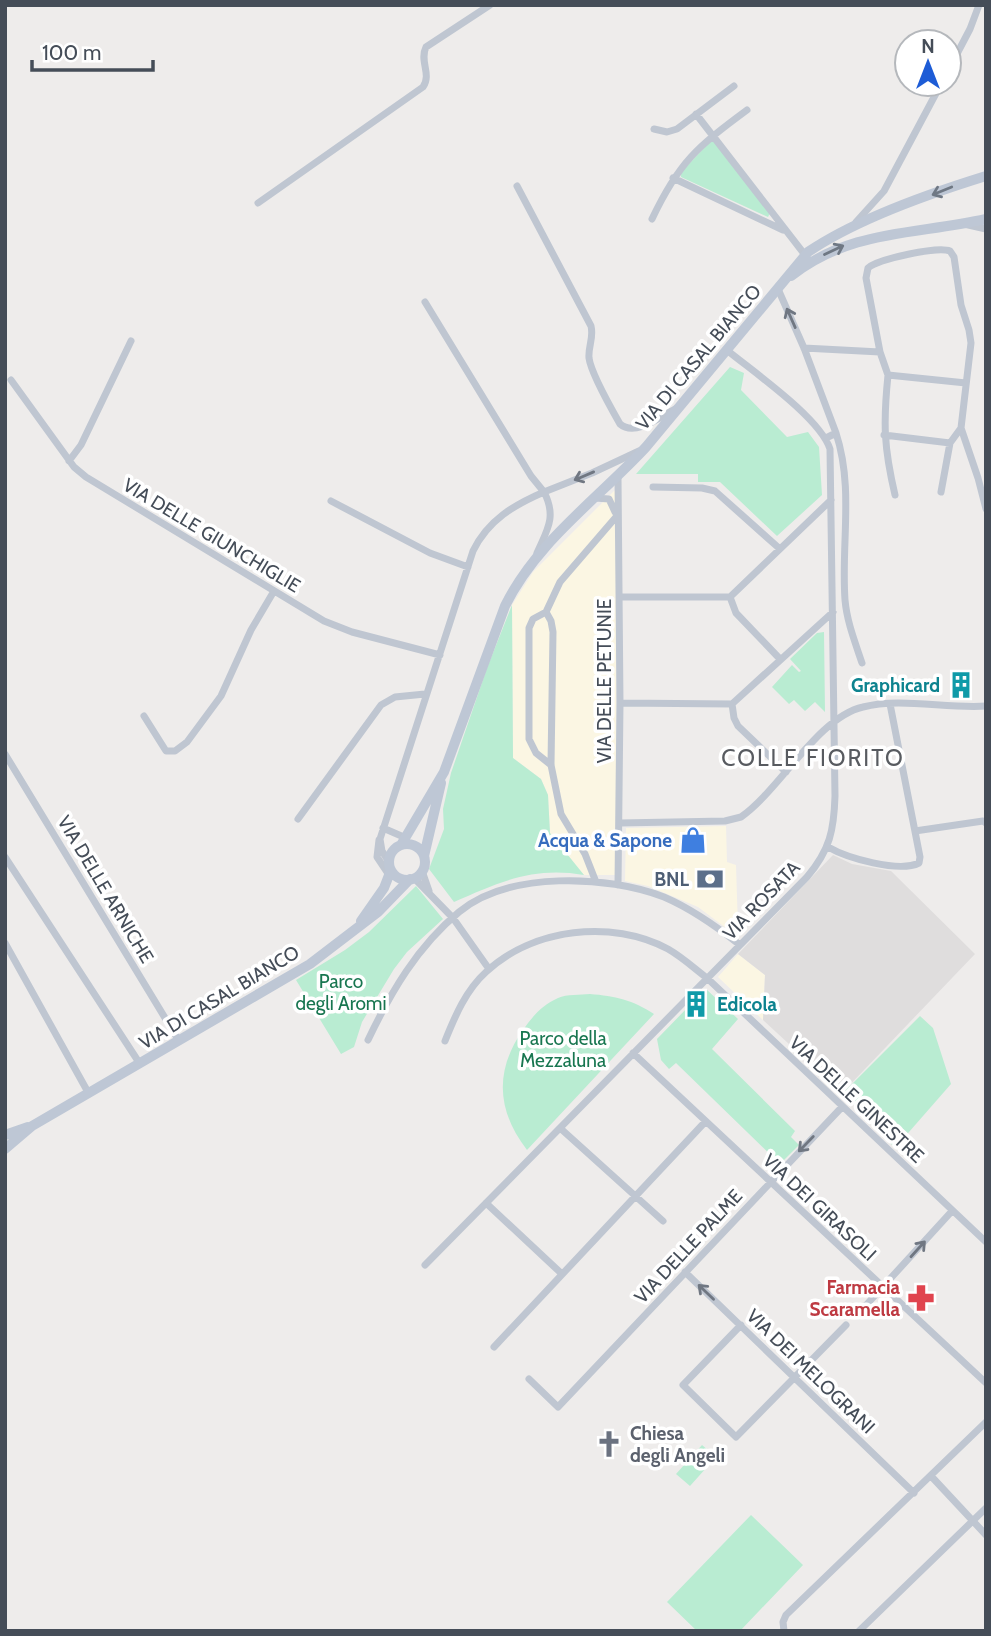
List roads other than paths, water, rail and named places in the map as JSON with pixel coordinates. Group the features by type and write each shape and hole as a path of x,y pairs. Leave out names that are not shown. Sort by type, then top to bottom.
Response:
{"main road":[{"name":"VIA DI CASAL BIANCO","path":"403,842 444,772 498,622 517,583 535,558 618,478 646,447 805,255 828,239 848,230 986,176"},
{"name":"VIA DI CASAL BIANCO","path":"778,289 806,265 846,244 892,233 986,219"},
{"path":"390,869 397,877 415,876 424,856 444,772"},
{"path":"355,930 384,888 393,852 403,842 415,846 424,856"},
{"name":"VIA DI CASAL BIANCO","path":"5,1135 32,1126 310,964 384,906 415,876"},
{"name":"VIA DI CASAL BIANCO","path":"5,1149 32,1126"}],"street":[{"path":"258,203 423,87 427,77 423,57 426,47 490,5"},
{"path":"963,42 979,5"},
{"path":"654,129 667,132 674,130 734,86"},
{"path":"848,230 884,191 934,98"},
{"path":"652,219 673,178 691,155 747,110"},
{"path":"696,114 805,255"},
{"path":"673,178 786,231"},
{"path":"517,186 591,326 593,335 590,364 620,424 626,429 635,429 682,406"},
{"path":"884,191 881,207 885,210 900,208"},
{"path":"963,224 986,229"},
{"path":"895,495 885,453 888,375 880,352 866,278 868,268 876,263 943,249 951,252 954,257 961,305 971,335 961,428 986,509"},
{"path":"778,289 804,348 842,457 846,492 846,609 862,663"},
{"path":"425,302 531,476 544,492"},
{"path":"69,461 81,445 131,341"},
{"path":"804,348 880,352"},
{"path":"728,351 806,416 826,438 835,433"},
{"path":"888,375 966,383"},
{"name":"VIA DELLE GIUNCHIGLIE","path":"10,380 69,461 86,477 340,628 440,655"},
{"path":"941,492 950,443 961,428"},
{"path":"884,435 950,443"},
{"name":"VIA ROSATA","path":"425,1265 807,877 828,847 834,814 831,500 830,454 826,438"},
{"name":"VIA DI CASAL BIANCO","path":"380,839 425,694 476,546 496,519 521,502 646,447"},
{"name":"VIA DELLE PETUNIE","path":"618,478 618,885"},
{"path":"653,487 713,490 780,549"},
{"name":"VIA DI CASAL BIANCO","path":"535,558 551,518 551,508 544,492"},
{"path":"551,765 533,749 528,734 528,632 533,619 546,612 560,582 617,516 609,499 594,499"},
{"path":"619,597 730,597 831,500"},
{"path":"331,501 430,553 468,567"},
{"path":"144,716 164,750 175,751 184,745 224,692 251,630 274,591"},
{"path":"730,597 736,613 780,659"},
{"path":"546,612 553,632 551,765 561,814 585,854 596,882"},
{"path":"620,703 732,704 832,612"},
{"path":"298,819 380,705 395,697 425,694"},
{"path":"732,704 738,726 786,772"},
{"path":"828,847 853,858 896,866 919,863 890,704"},
{"path":"620,823 737,819 748,811 833,722 859,708 890,704 986,706"},
{"name":"VIA DELLE ARNICHE","path":"5,754 179,1041"},
{"path":"915,831 983,821 986,823"},
{"path":"383,828 403,842"},
{"path":"380,839 390,869"},
{"path":"380,839 377,857 390,869"},
{"path":"5,857 140,1064"},
{"path":"415,876 453,918 489,969"},
{"path":"368,1040 390,996 428,942 453,918 476,902 505,890 547,882 618,885 683,906 721,929 740,945"},
{"name":"VIA DELLE GINESTRE","path":"445,1041 463,1001 489,969 542,939 573,933 598,932 656,944 678,956 707,978 986,1242"},
{"path":"5,943 89,1094"},
{"name":"VIA DEI GIRASOLI","path":"633,1053 986,1383"},
{"name":"VIA DELLE PALME","path":"529,1379 558,1407 842,1107"},
{"path":"494,1347 705,1122"},
{"path":"560,1128 663,1221"},
{"path":"486,1203 562,1274"},
{"path":"858,1314 952,1211"},
{"name":"VIA DEI MELOGRANI","path":"685,1272 914,1493"},
{"path":"741,1325 683,1385 736,1437 846,1325"},
{"path":"783,1628 786,1615 986,1422"},
{"path":"931,1476 986,1535"},
{"path":"859,1631 986,1508"}],"place":[{"name":"Graphicard","path":"961,685"},
{"name":"Acqua & Sapone","path":"693,840"},
{"name":"BNL","path":"710,879"},
{"name":"Edicola","path":"696,1004"},
{"name":"Farmacia Scaramella","path":"921,1298"},
{"name":"Chiesa degli Angeli","path":"609,1444"}],"district":[{"name":"COLLE FIORITO","path":"813,758"}],"park label":[{"name":"Parco degli Aromi","path":"341,992"},
{"name":"Parco della Mezzaluna","path":"563,1049"}]}
